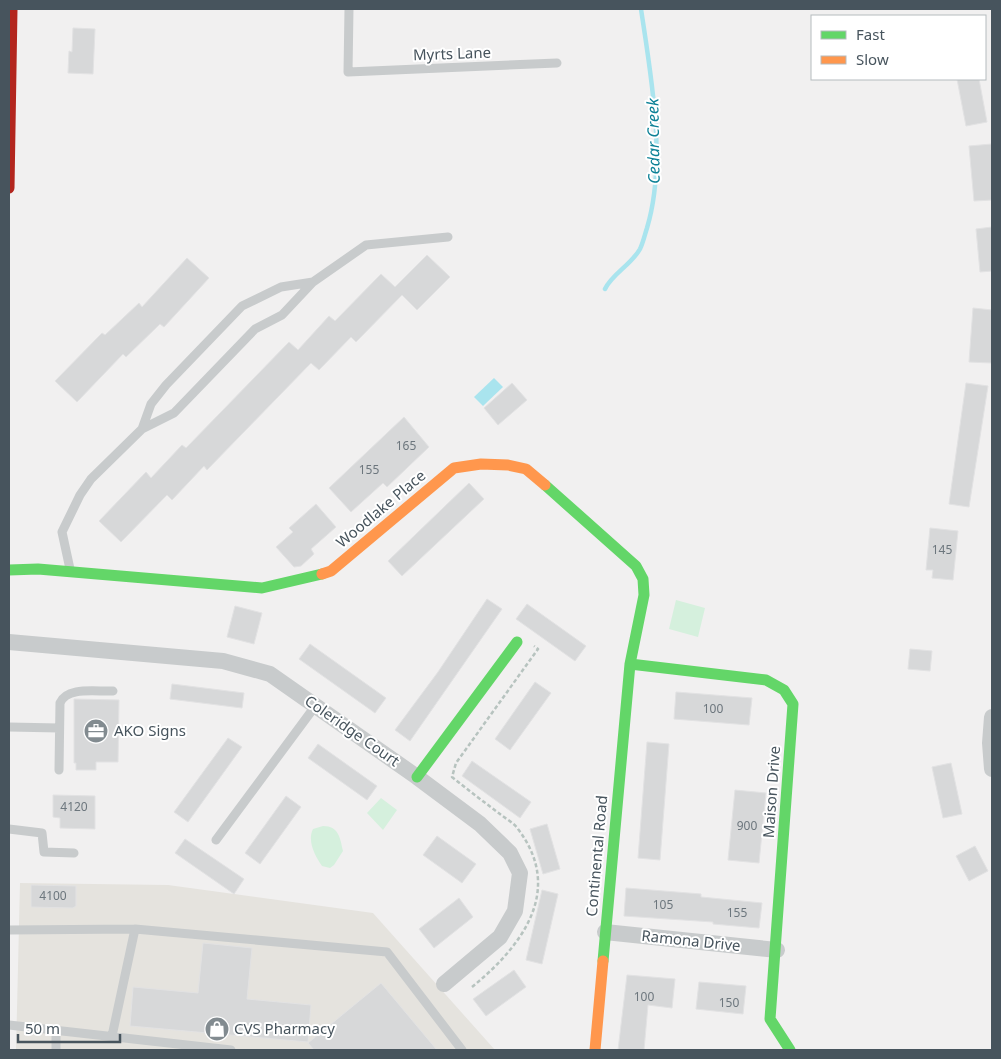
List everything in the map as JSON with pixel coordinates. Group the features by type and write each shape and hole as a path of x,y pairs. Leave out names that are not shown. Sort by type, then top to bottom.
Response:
{"main road":[{"path":"9,188 12,9"},
{"name":"Woodlake Place","path":"9,570 38,569 262,588 297,581 331,571 454,468 474,463 508,463 526,469 636,566 643,579 644,595 630,664"},
{"path":"418,777 517,642"},
{"name":"Continental Road","path":"594,1050 630,664"},
{"name":"Maison Drive","path":"630,664 766,680 784,690 793,704 770,1019 790,1050"}],"street":[{"name":"Coleridge Court","path":"9,642 224,661 270,674 418,777 480,824 510,853 520,873 515,911 500,938 444,984"},
{"path":"992,717 990,743 992,769"},
{"name":"Ramona Drive","path":"605,932 776,950"}],"lane":[{"name":"Myrts Lane","path":"348,9 348,72 557,63"},
{"path":"70,572 62,532 80,495 91,479 142,429 174,413 255,330 282,315 313,282 366,246 448,237"},
{"path":"142,429 151,404 166,385 242,306 281,287 313,282"},
{"path":"59,770 60,703 63,696 70,693 113,691"},
{"path":"216,840 316,705"},
{"path":"9,727 60,728"},
{"path":"9,829 42,833 44,852 74,852"},
{"path":"9,930 22,928 135,929 387,952 462,1050"},
{"path":"112,1036 135,929"},
{"path":"9,1025 231,1050"},
{"path":"56,1030 56,1050"}],"path":[{"path":"472,987 498,966 519,938 528,923 536,903 539,880 534,858 518,828 452,777 456,763 538,649 532,645"}],"shaded area":[{"path":"20,883 168,885 373,913 495,1050 16,1050"}],"green space":[{"path":"676,600 705,608 698,637 669,629"},
{"path":"381,798 397,810 383,830 367,813"},
{"path":"323,826 336,830 340,837 343,851 330,868 322,866 314,853 311,843 313,829"}],"water":[{"path":"494,378 503,387 483,406 474,397"}],"building":[{"path":"73,28 95,29 93,74 68,73 69,51 72,52"},
{"path":"957,80 979,80 987,122 966,126"},
{"path":"992,144 992,200 974,201 969,146"},
{"path":"992,227 992,271 980,272 976,229"},
{"path":"427,255 450,277 417,310 402,295 356,342 351,337 319,370 311,363 207,470 204,466 172,500 167,495 121,542 99,521 146,472 151,478 182,445 186,448 289,342 298,350 329,316 335,321 381,274 395,287"},
{"path":"187,258 209,278 164,327 160,324 126,357 123,354 77,402 55,381 102,333 105,335 139,303 142,307"},
{"path":"973,308 992,310 992,363 969,362"},
{"path":"512,383 527,400 498,425 484,408"},
{"path":"966,383 988,386 969,507 949,504"},
{"path":"404,417 429,447 387,487 383,483 351,512 329,488"},
{"path":"469,483 484,499 402,576 388,561"},
{"path":"316,504 336,527 311,549 314,554 301,566 294,567 276,547 293,532 289,528"},
{"path":"930,528 958,531 953,580 932,578 933,570 926,570"},
{"path":"487,599 502,609 410,741 395,730 438,672"},
{"path":"527,604 586,646 575,661 516,619"},
{"path":"235,606 262,613 254,644 227,637"},
{"path":"310,644 386,698 375,713 299,659"},
{"path":"910,649 932,651 930,671 908,669"},
{"path":"535,682 551,693 510,750 495,739"},
{"path":"172,684 244,693 242,708 170,699"},
{"path":"676,692 752,698 749,725 674,719"},
{"name":"AKO Signs","path":"74,699 119,700 118,762 96,762 96,770 76,770 76,763 74,763"},
{"path":"228,738 242,747 188,822 174,812"},
{"path":"647,742 669,744 660,860 638,858"},
{"path":"318,744 377,786 367,800 308,758"},
{"path":"472,761 531,802 520,818 462,776"},
{"path":"951,763 962,814 943,818 932,767"},
{"path":"735,790 766,793 759,863 728,860"},
{"path":"53,795 95,796 95,829 60,828 60,818 53,817"},
{"path":"286,796 301,807 260,864 245,853"},
{"path":"547,824 560,869 543,874 530,829"},
{"path":"437,836 476,864 462,883 423,855"},
{"path":"185,839 244,879 234,894 175,853"},
{"path":"975,846 988,871 969,881 956,856"},
{"path":"31,885 76,886 76,906 73,908 31,907"},
{"path":"626,888 701,894 701,897 762,903 759,928 713,924 713,922 624,916"},
{"path":"542,890 558,894 542,964 526,960"},
{"path":"459,898 473,917 434,948 419,929"},
{"path":"203,943 252,948 247,999 311,1005 308,1042 130,1026 133,987 198,993"},
{"path":"514,970 526,987 486,1016 473,999"},
{"path":"627,975 675,979 672,1008 648,1005 644,1050 618,1050"},
{"path":"699,982 746,986 743,1014 696,1009"},
{"path":"381,983 437,1050 314,1050 308,1043"}],"waterway":[{"name":"Cedar Creek","path":"605,289 640,249 653,202 657,147 653,90 641,9"}],"traffic: fast":[{"path":"545,485 636,566 643,579 644,595 630,664 603,961"},
{"path":"9,570 38,569 262,588 322,574"},
{"path":"417,777 517,642"},
{"path":"630,664 766,680 784,690 793,704 770,1019 790,1050"}],"traffic: slow":[{"path":"322,574 331,571 454,468 481,464 508,465 526,469 545,485"},
{"path":"595,1050 603,961"}],"traffic: jam":[{"path":"9,188 12,9"}],"place":[{"name":"AKO Signs","path":"96,731"},
{"name":"CVS Pharmacy","path":"217,1029"}]}
